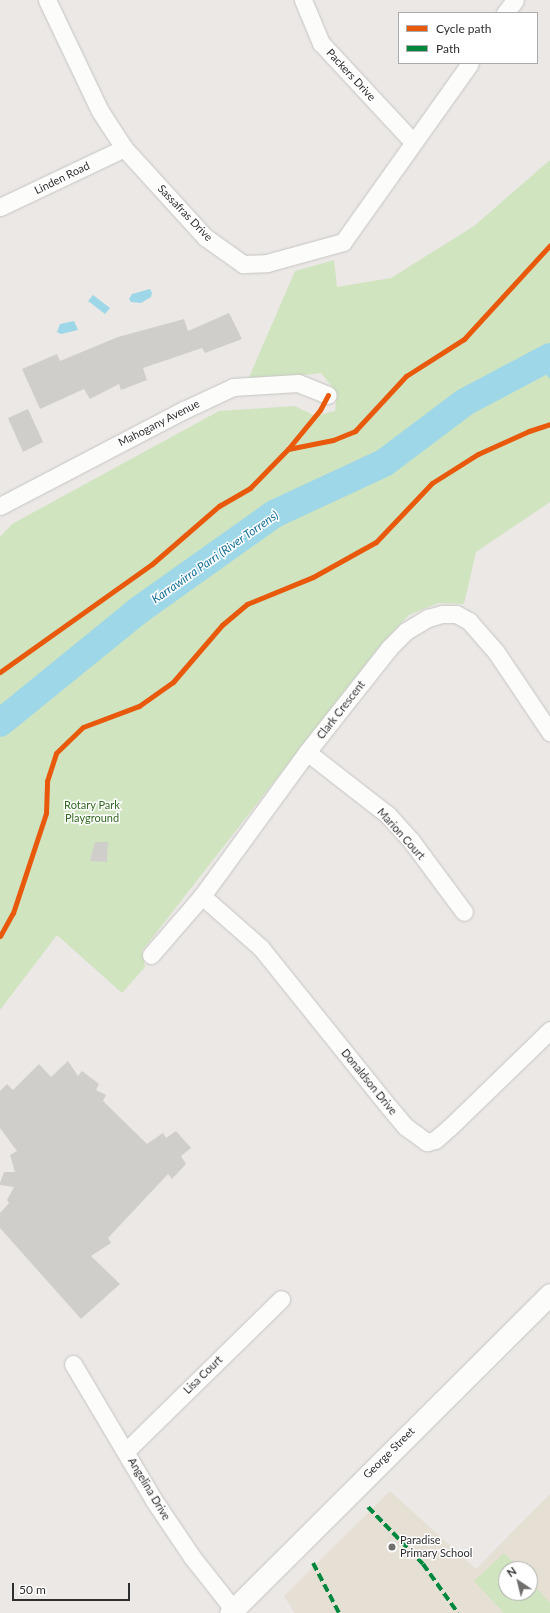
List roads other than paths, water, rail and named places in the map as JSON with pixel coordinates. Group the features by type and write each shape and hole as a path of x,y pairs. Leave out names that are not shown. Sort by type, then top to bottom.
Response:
{"street":[{"name":"Sassafras Drive","path":"47,0 100,111 124,148 205,237 243,264 267,263 343,242 469,64"},
{"name":"Packers Drive","path":"303,0 321,43 414,142"},
{"path":"506,12 515,0"},
{"name":"Linden Road","path":"0,207 124,148"},
{"name":"Mahogany Avenue","path":"0,506 184,410 233,387 298,383 328,395"},
{"name":"Clark Crescent","path":"151,955 202,896 307,752 389,648 406,632 428,618 442,614 456,614 469,621 480,633 550,732"},
{"name":"Marion Court","path":"307,752 388,815 412,842 464,912"},
{"name":"Donaldson Drive","path":"202,896 260,948 406,1127 427,1142 435,1140 449,1128 550,1030"},
{"name":"George Street","path":"231,1611 550,1294"},
{"name":"Lisa Court","path":"126,1451 281,1299"},
{"name":"Angelina Drive","path":"72,1364 178,1537 231,1611"}],"water":[{"path":"150,289 152,293 151,297 141,303 131,302 129,299 132,294"},
{"path":"93,295 110,308 105,314 88,301"},
{"path":"74,321 78,330 61,334 57,332 60,324"}],"waterway":[{"name":"Karrawirra Parri (River Torrens)","path":"0,723 139,610 274,514 384,463 465,402 550,357"},
{"path":"541,362 550,375"}],"place":[{"name":"Paradise Primary School","path":"392,1547"}],"park label":[{"name":"Rotary Park Playground","path":"92,812"}]}
